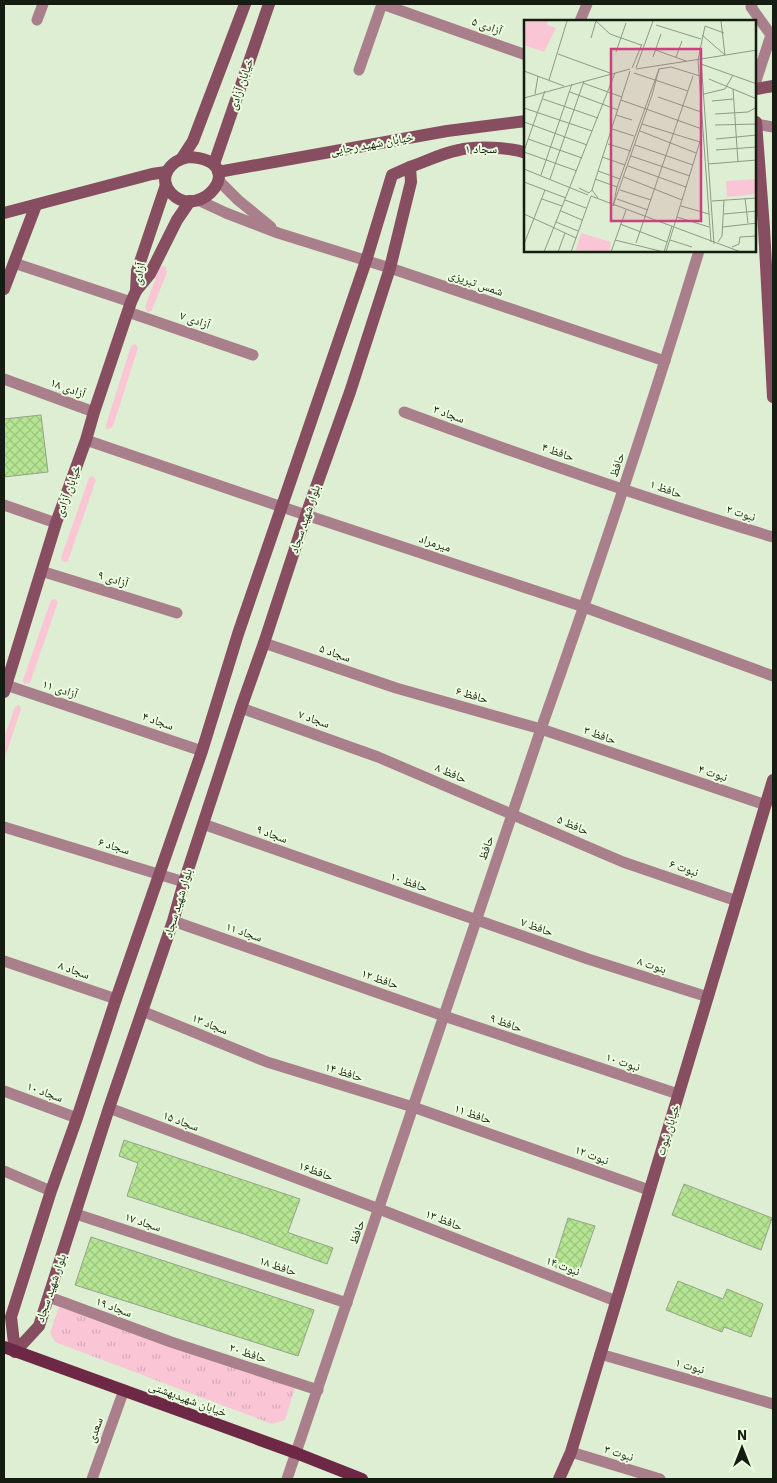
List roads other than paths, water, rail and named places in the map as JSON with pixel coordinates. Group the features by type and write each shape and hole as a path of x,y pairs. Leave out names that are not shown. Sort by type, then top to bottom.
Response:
{"main road":[{"name":"خیابان شهیدبهشتی","path":"10,1350 124,1390 362,1479"}],"street":[{"path":"37,20 43,4"},
{"name":"خیابان آزادی","path":"182,158 193,140 245,4"},
{"name":"خیابان آزادی","path":"217,172 269,4"},
{"path":"360,70 382,4"},
{"name":"آزادی ۵","path":"382,4 524,54"},
{"path":"580,20 587,4"},
{"path":"752,4 750,7 771,35 757,78"},
{"path":"757,89 773,86"},
{"name":"خیابان شهید رجایی","path":"217,172 446,131 524,121"},
{"path":"757,123 773,127"},
{"name":"سجاد ۱","path":"392,175 459,150 486,148 524,153"},
{"path":"757,149 760,228 773,397"},
{"path":"217,172 210,194 194,200 182,200 169,191 166,179 171,165 182,158 203,158 217,172 238,200 278,233"},
{"name":"بلوار شهید سجاد","path":"10,1350 39,1326 241,708 350,392 390,268 412,182 410,167"},
{"path":"5,212 36,206 152,174 166,179"},
{"name":"بلوار شهید سجاد","path":"10,1350 12,1318 51,1191 202,750 238,634 366,261 392,175"},
{"name":"آزادی","path":"132,302 137,272 166,179"},
{"name":"آزادی","path":"132,302 150,274 177,220 194,200"},
{"name":"شمس تبریزی","path":"194,200 278,233 390,268 665,361"},
{"path":"4,289 36,206"},
{"name":"حافظ","path":"287,1479 584,607 699,252"},
{"name":"آزادی ۷","path":"14,262 132,302 253,355"},
{"name":"خیابان آزادی","path":"5,688 40,571 132,302"},
{"name":"آزادی ۱۸","path":"4,379 94,412"},
{"name":"سجاد ۳","path":"404,412 484,441"},
{"name":"میرمراد","path":"86,440 584,607 773,676"},
{"name":"حافظ ۴","path":"484,441 623,489"},
{"name":"حافظ ۱","path":"623,489 700,515"},
{"path":"4,505 56,524"},
{"name":"نبوت ۲","path":"700,515 773,537"},
{"name":"آزادی ۹","path":"40,571 177,613"},
{"name":"سجاد ۵","path":"264,643 396,688"},
{"name":"آزادی ۱۱","path":"5,688 106,718"},
{"name":"حافظ ۶","path":"396,688 541,729"},
{"name":"سجاد ۷","path":"241,708 378,756"},
{"name":"سجاد ۴","path":"106,718 202,750"},
{"name":"حافظ ۳","path":"541,729 651,767"},
{"name":"حافظ ۸","path":"378,756 512,814"},
{"name":"نبوت ۴","path":"651,767 766,805"},
{"name":"خیابان نبوت","path":"559,1479 571,1452 773,780"},
{"name":"حافظ ۵","path":"512,814 622,862"},
{"name":"سجاد ۹","path":"203,824 332,869"},
{"name":"سجاد ۶","path":"4,827 184,882"},
{"name":"نبوت ۶","path":"622,862 737,901"},
{"name":"حافظ ۱۰","path":"332,869 476,920"},
{"name":"حافظ ۷","path":"476,920 588,959"},
{"name":"سجاد ۱۱","path":"172,921 306,969"},
{"name":"بنوت ۸","path":"588,959 708,997"},
{"name":"سجاد ۸","path":"4,961 116,998"},
{"name":"حافظ ۱۲","path":"306,969 444,1016"},
{"name":"سجاد ۱۳","path":"142,1012 267,1062"},
{"name":"حافظ ۹","path":"444,1016 559,1055"},
{"name":"نبوت ۱۰","path":"559,1055 678,1094"},
{"name":"حافظ ۱۴","path":"267,1062 413,1107"},
{"name":"سجاد ۱۰","path":"4,1091 77,1118"},
{"name":"حافظ ۱۱","path":"413,1107 524,1146"},
{"name":"سجاد ۱۵","path":"109,1108 244,1159"},
{"name":"نبوت ۱۲","path":"524,1146 649,1190"},
{"name":"حافظ۱۶","path":"244,1159 379,1209"},
{"path":"4,1171 51,1191"},
{"name":"حافظ ۱۳","path":"379,1209 500,1256"},
{"name":"سجاد ۱۷","path":"76,1214 201,1256"},
{"name":"حافظ ۱۸","path":"201,1256 347,1303"},
{"name":"نبوت ۱۴","path":"500,1256 616,1301"},
{"name":"سجاد ۱۹","path":"48,1297 170,1342"},
{"name":"حافظ ۲۰","path":"170,1342 318,1390"},
{"name":"نبوت ۱","path":"600,1354 773,1404"},
{"name":"سعدی","path":"92,1479 124,1390"},
{"name":"نبوت ۳","path":"571,1452 660,1479"}]}
